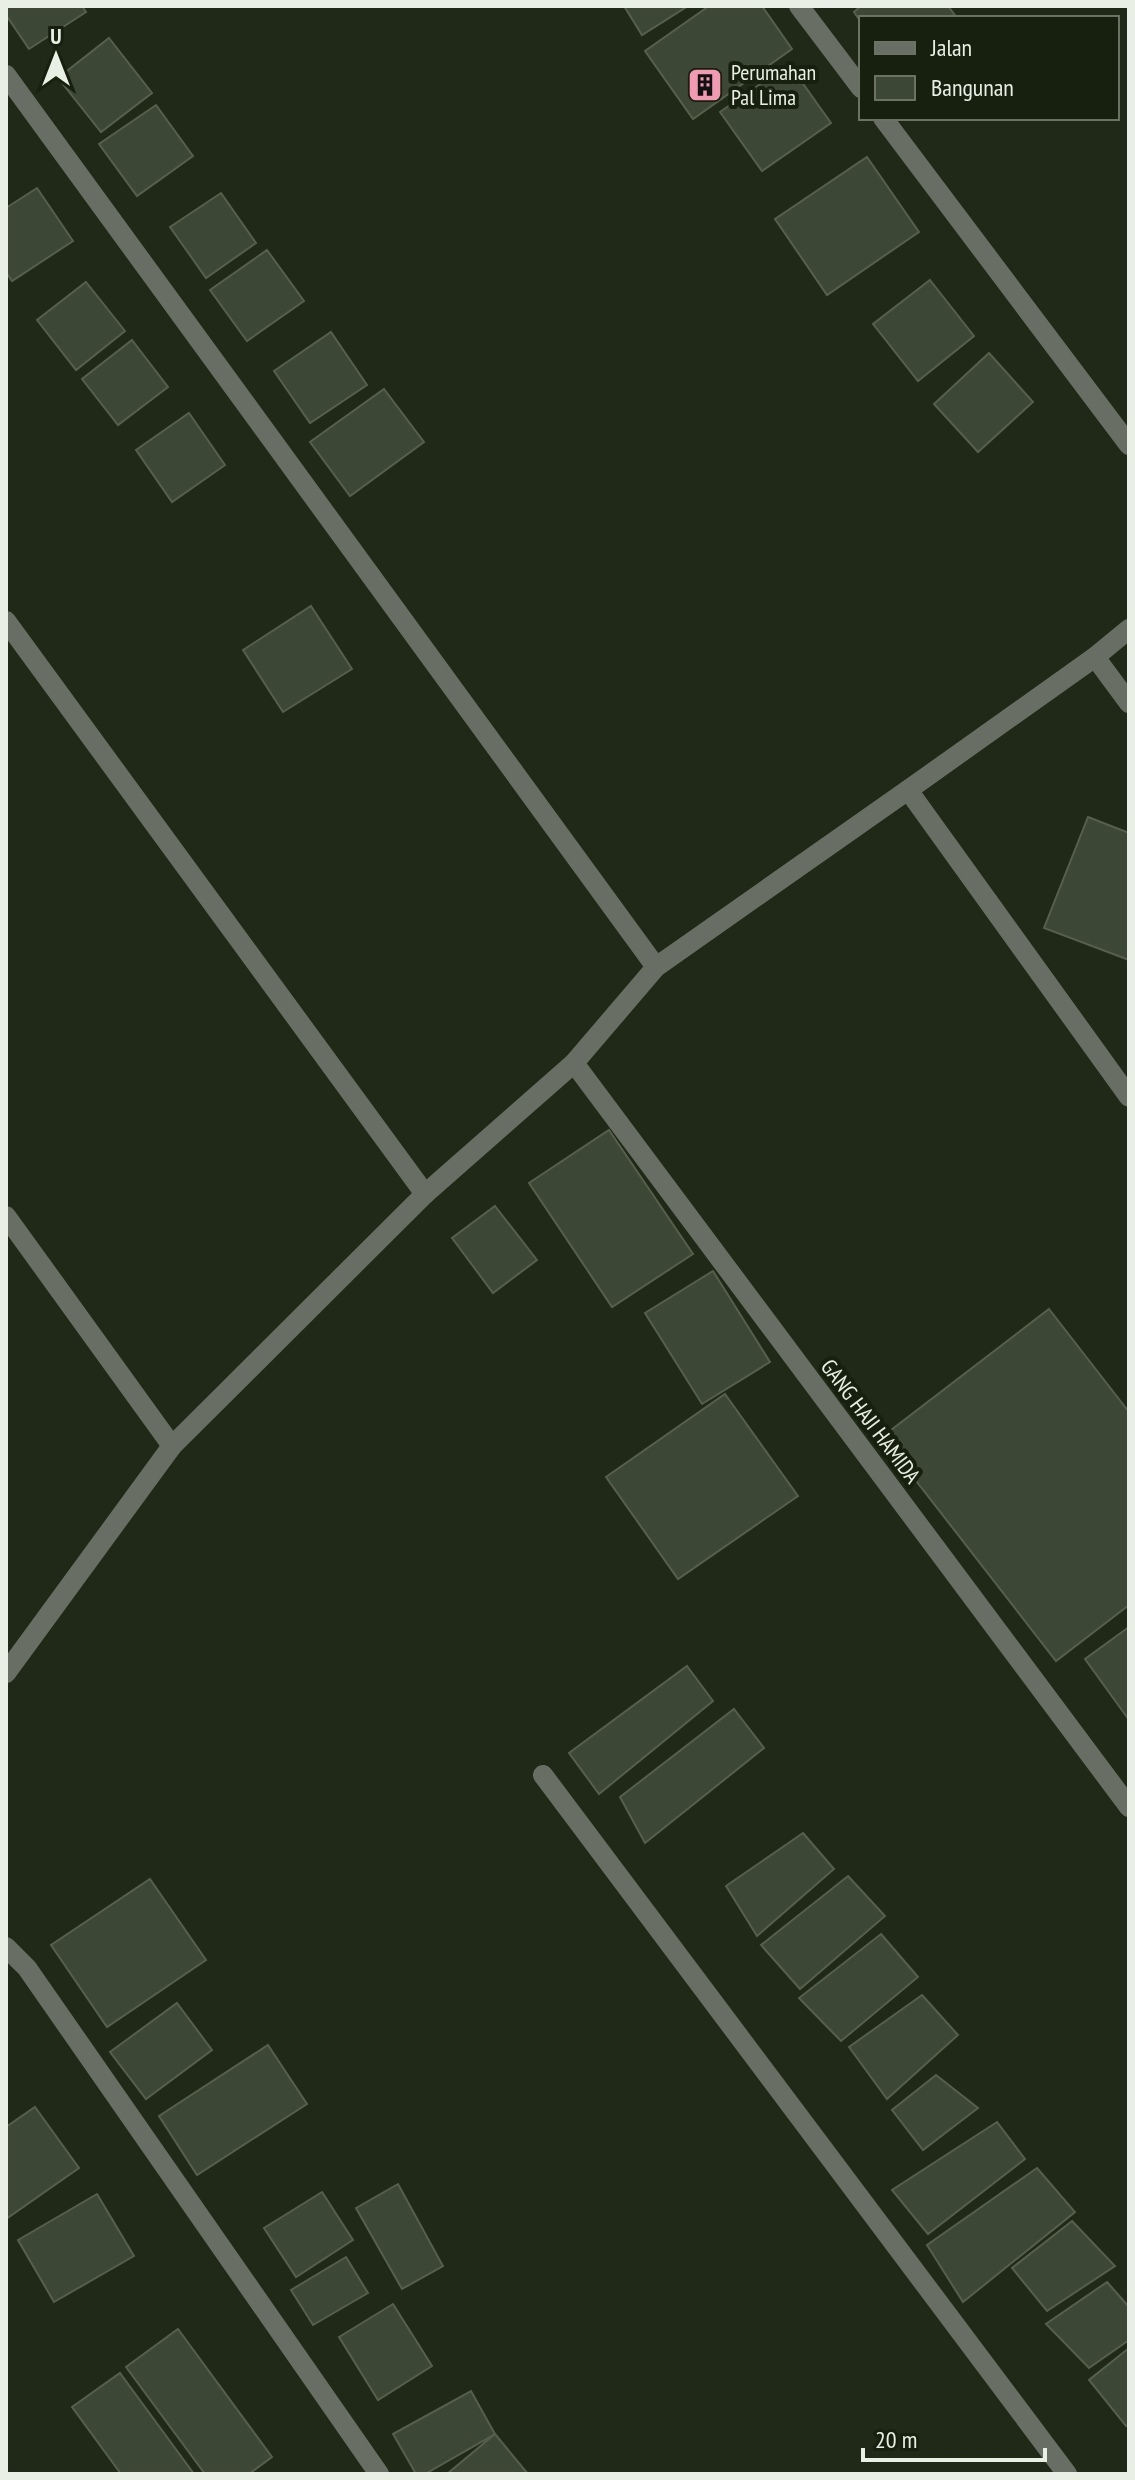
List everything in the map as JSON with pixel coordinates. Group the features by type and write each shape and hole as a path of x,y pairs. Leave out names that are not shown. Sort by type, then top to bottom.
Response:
{"street":[{"path":"799,6 859,85"},
{"path":"6,75 656,967"},
{"path":"885,120 1129,445"},
{"path":"6,621 425,1194"},
{"path":"6,1673 172,1446 425,1194 574,1063 656,967 1095,657 1129,629"},
{"path":"1095,657 1129,703"},
{"path":"908,790 1129,1097"},
{"name":"GANG HAJI HAMIDA","path":"574,1063 1129,1807"},
{"path":"6,1216 172,1446"},
{"path":"543,1775 1067,2474"},
{"path":"6,1947 36,1981 379,2474"}],"building":[{"path":"6,6 82,6 86,12 29,49 6,15"},
{"path":"624,6 688,6 642,35"},
{"name":"Perumahan Pal Lima","path":"709,6 762,6 792,49 693,119 645,51"},
{"name":"Perumahan Pal Lima","path":"861,6 948,6 956,16 859,16 859,19 854,12"},
{"path":"109,38 152,93 101,132 58,78"},
{"name":"Perumahan Pal Lima","path":"789,64 831,123 762,171 720,112"},
{"path":"156,105 193,156 137,196 99,144"},
{"path":"867,157 919,232 827,295 775,219"},
{"path":"37,188 73,241 12,281 6,272 6,208"},
{"path":"221,193 256,243 206,278 170,227"},
{"path":"267,250 304,301 247,341 210,290"},
{"path":"930,280 974,336 918,381 873,324"},
{"path":"86,282 125,331 76,370 37,320"},
{"path":"331,332 367,385 310,423 274,371"},
{"path":"132,340 168,387 118,425 82,379"},
{"path":"989,353 1033,402 978,452 934,404"},
{"path":"384,389 424,442 350,496 310,442"},
{"path":"189,413 225,465 172,502 136,450"},
{"path":"311,606 352,669 283,712 243,650"},
{"path":"1088,817 1129,833 1129,960 1044,928"},
{"path":"609,1130 693,1254 612,1307 529,1183"},
{"path":"495,1206 537,1260 493,1293 452,1238"},
{"path":"713,1271 770,1362 702,1404 645,1313"},
{"path":"1049,1309 1129,1412 1129,1605 1056,1661 882,1437"},
{"path":"725,1394 798,1496 678,1579 606,1477"},
{"path":"1129,1627 1129,1720 1085,1659"},
{"path":"687,1666 713,1701 599,1794 569,1753"},
{"path":"734,1709 764,1748 645,1843 620,1797"},
{"path":"803,1833 834,1869 757,1936 726,1886"},
{"path":"848,1876 885,1916 800,1989 761,1945"},
{"path":"150,1879 206,1960 107,2027 51,1945"},
{"path":"881,1934 918,1977 841,2041 799,1998"},
{"path":"922,1995 958,2035 887,2099 849,2047"},
{"path":"177,2003 212,2050 146,2099 110,2052"},
{"path":"268,2045 307,2104 197,2175 159,2116"},
{"path":"936,2075 978,2108 923,2150 892,2110"},
{"path":"35,2107 79,2168 6,2219 6,2127"},
{"path":"997,2122 1025,2159 928,2234 892,2190"},
{"path":"1037,2168 1075,2212 963,2302 927,2245"},
{"path":"398,2184 443,2266 402,2289 356,2208"},
{"path":"322,2192 353,2240 296,2277 264,2228"},
{"path":"97,2194 134,2256 54,2302 18,2240"},
{"path":"1072,2221 1115,2266 1047,2311 1012,2268"},
{"path":"346,2257 368,2293 313,2325 291,2290"},
{"path":"1107,2282 1129,2307 1129,2340 1089,2368 1046,2324"},
{"path":"393,2304 432,2366 378,2400 339,2337"},
{"path":"178,2329 272,2457 249,2474 205,2474 126,2367"},
{"path":"1129,2348 1129,2424 1126,2426 1089,2380"},
{"path":"120,2373 194,2474 121,2474 72,2407"},
{"path":"471,2391 495,2434 425,2474 416,2474 393,2434"},
{"path":"495,2434 528,2474 447,2474"}],"place":[{"name":"Perumahan Pal Lima","path":"705,85"}]}
